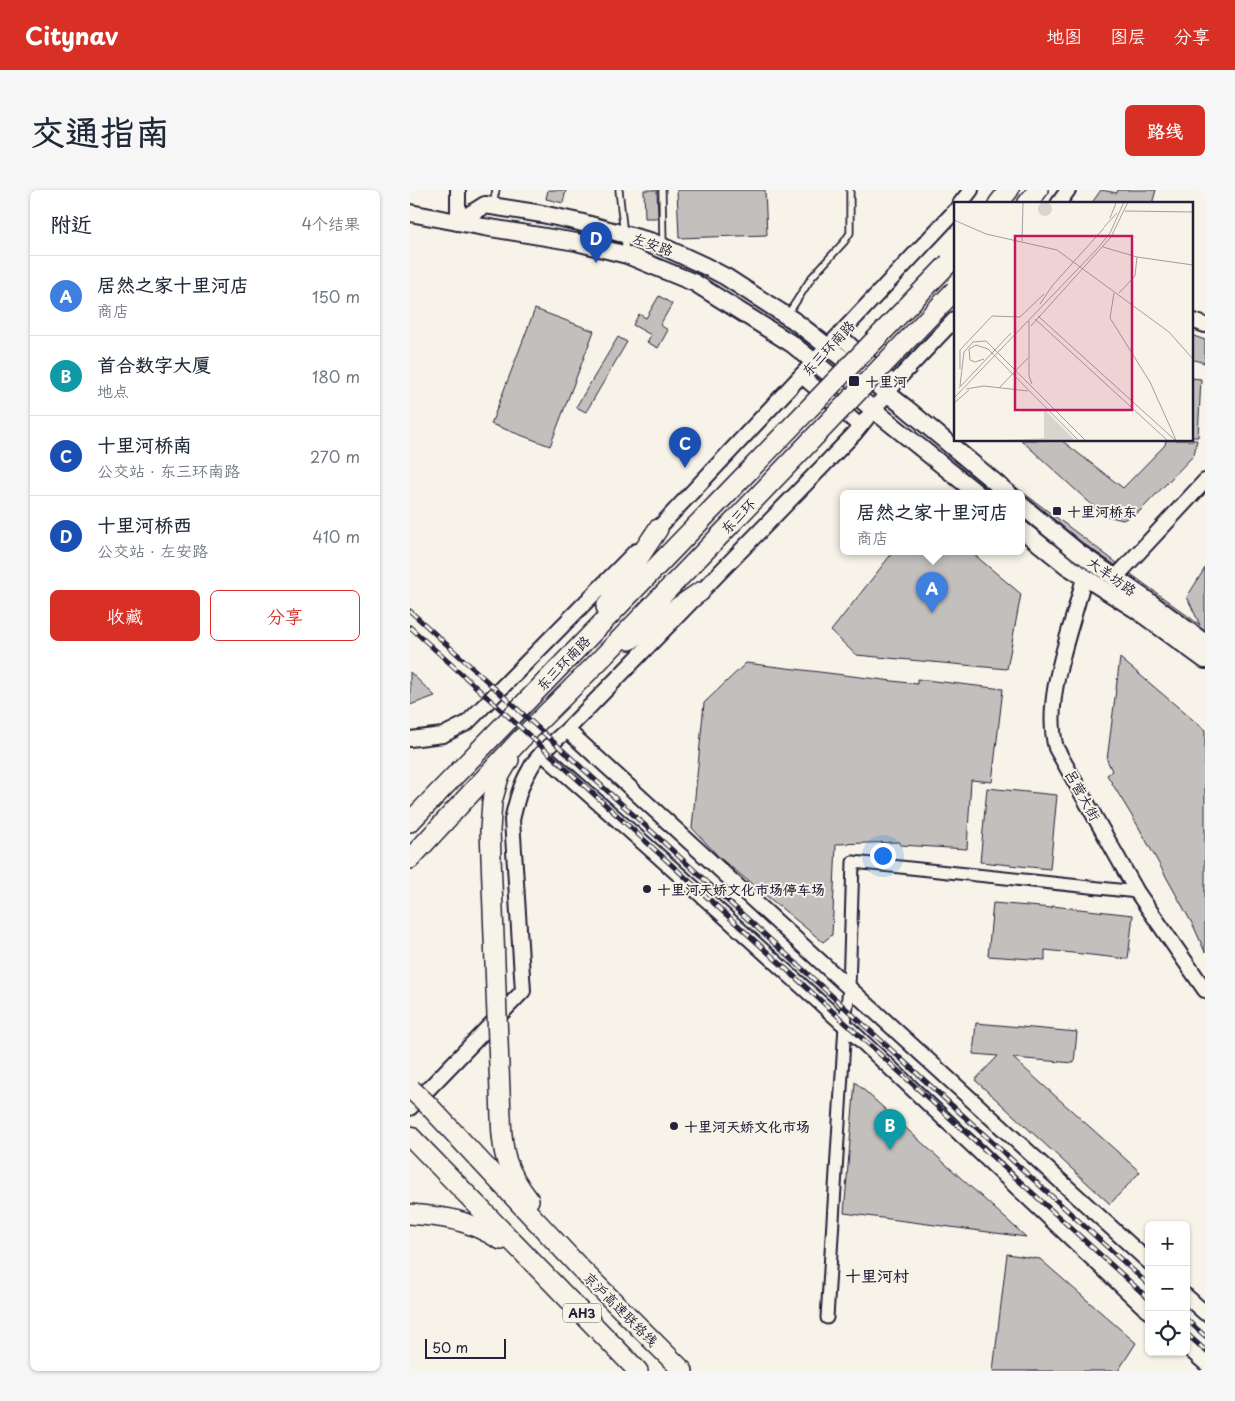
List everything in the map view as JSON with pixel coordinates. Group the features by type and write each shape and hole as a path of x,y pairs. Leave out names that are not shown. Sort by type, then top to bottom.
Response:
{"highway":[{"path":"1000,202 1009,190"},
{"path":"1029,202 1038,190"},
{"name":"东三环","path":"716,505 952,260"},
{"name":"东三环","path":"519,741 596,664 954,291"},
{"name":"东三环南路","path":"410,822 716,505"},
{"path":"577,648 658,529"},
{"path":"596,664 700,592"},
{"path":"410,859 519,741"},
{"path":"519,741 500,776 492,802 490,830 501,1141 507,1166 524,1193 581,1269"},
{"path":"410,1088 581,1269"},
{"path":"410,1136 525,1256"},
{"path":"410,1214 458,1219 483,1230 525,1256"},
{"name":"AH3","path":"525,1256 638,1371"},
{"name":"京沪高速联络线","path":"581,1269 683,1371"}],"main road":[{"path":"458,222 486,206 493,206"},
{"name":"左安路","path":"493,206 542,214 664,246 726,277 787,316 834,341 891,389"},
{"name":"左安路","path":"410,213 576,242 626,256 694,284 786,340 874,409"},
{"path":"891,389 1004,490"},
{"path":"874,409 973,490"},
{"name":"大羊坊路","path":"1025,507 1078,552 1205,643"},
{"name":"大羊坊路","path":"1025,532 1067,566 1135,609 1205,660"}],"street":[{"path":"458,190 458,222"},
{"path":"962,202 971,190"},
{"path":"1059,202 1068,190"},
{"name":"东三环南路","path":"410,739 443,735 467,723 658,529 701,480 802,376 954,212"},
{"path":"410,1108 524,991 512,820 519,793 529,770 542,753 568,730 860,426 954,320"},
{"path":"1192,320 1205,324"},
{"path":"802,376 860,426"},
{"path":"1115,578 1205,481"},
{"name":"吕营大街","path":"1084,577 1057,678 1052,716 1056,748 1137,892 1205,990"},
{"path":"568,730 1145,1258"},
{"path":"542,753 656,852 845,1025 1148,1311"},
{"path":"827,1318 845,1025 849,988 853,862 1137,892"},
{"path":"1190,1300 1205,1313"},
{"path":"1190,1350 1205,1363"}],"lane":[{"path":"493,206 496,190"},
{"path":"619,190 626,256"},
{"path":"662,190 664,246"},
{"path":"787,316 812,277 850,233 850,190"}],"building":[{"path":"548,190 566,190 563,203 546,199"},
{"path":"644,190 657,190 658,218 645,218"},
{"path":"677,190 765,190 767,235 679,238"},
{"path":"1101,190 1117,193 1118,190 1156,190 1153,202 1092,202"},
{"path":"659,296 672,304 660,325 668,330 658,348 647,342 651,335 633,325 639,314 646,318"},
{"path":"535,309 594,331 550,446 491,424"},
{"path":"1192,335 1205,340 1205,363 1192,359"},
{"path":"618,337 627,342 586,412 576,407"},
{"path":"1192,378 1201,379 1198,437 1192,437"},
{"path":"1197,440 1194,455 1140,511 1123,520 1103,515 1022,441 1062,441 1123,488 1165,445 1166,441"},
{"path":"1025,494 1117,563 1115,565 1084,544"},
{"path":"891,555 975,555 1021,594 1007,669 856,655 831,631"},
{"path":"1205,568 1205,631 1129,575 1131,574 1200,625 1187,597"},
{"path":"1120,658 1205,730 1205,952 1194,927 1138,826 1107,775 1112,771 1107,760"},
{"path":"746,663 917,684 917,679 1003,689 992,782 971,780 967,849 900,845 900,842 836,844 832,935 823,942 720,858 692,828 704,703"},
{"path":"410,672 435,696 410,705"},
{"path":"987,788 1057,795 1050,869 980,862"},
{"path":"993,903 1052,908 1052,906 1133,915 1128,959 1045,950 1045,960 988,956"},
{"path":"976,1023 1077,1032 1074,1063 1013,1058 1140,1172 1110,1204 975,1080 998,1056 973,1054"},
{"path":"855,1082 1026,1237 844,1213"},
{"path":"1007,1254 1040,1259 1136,1343 1118,1371 993,1371"}],"railway":[{"path":"410,611 1145,1281"},
{"path":"410,627 1145,1295"},
{"path":"1190,1323 1205,1336"},
{"path":"1190,1337 1205,1350"}],"place":[{"name":"十里河桥西","path":"596,263"},
{"name":"十里河","path":"854,381"},
{"name":"十里河桥南","path":"685,468"},
{"name":"十里河桥东","path":"1057,511"},
{"name":"居然之家十里河店","path":"932,613"},
{"name":"十里河天娇文化市场停车场","path":"647,889"},
{"name":"十里河天娇文化市场","path":"674,1126"},
{"name":"首合数字大厦","path":"890,1150"}],"district":[{"name":"十里河村","path":"877,1275"}]}
